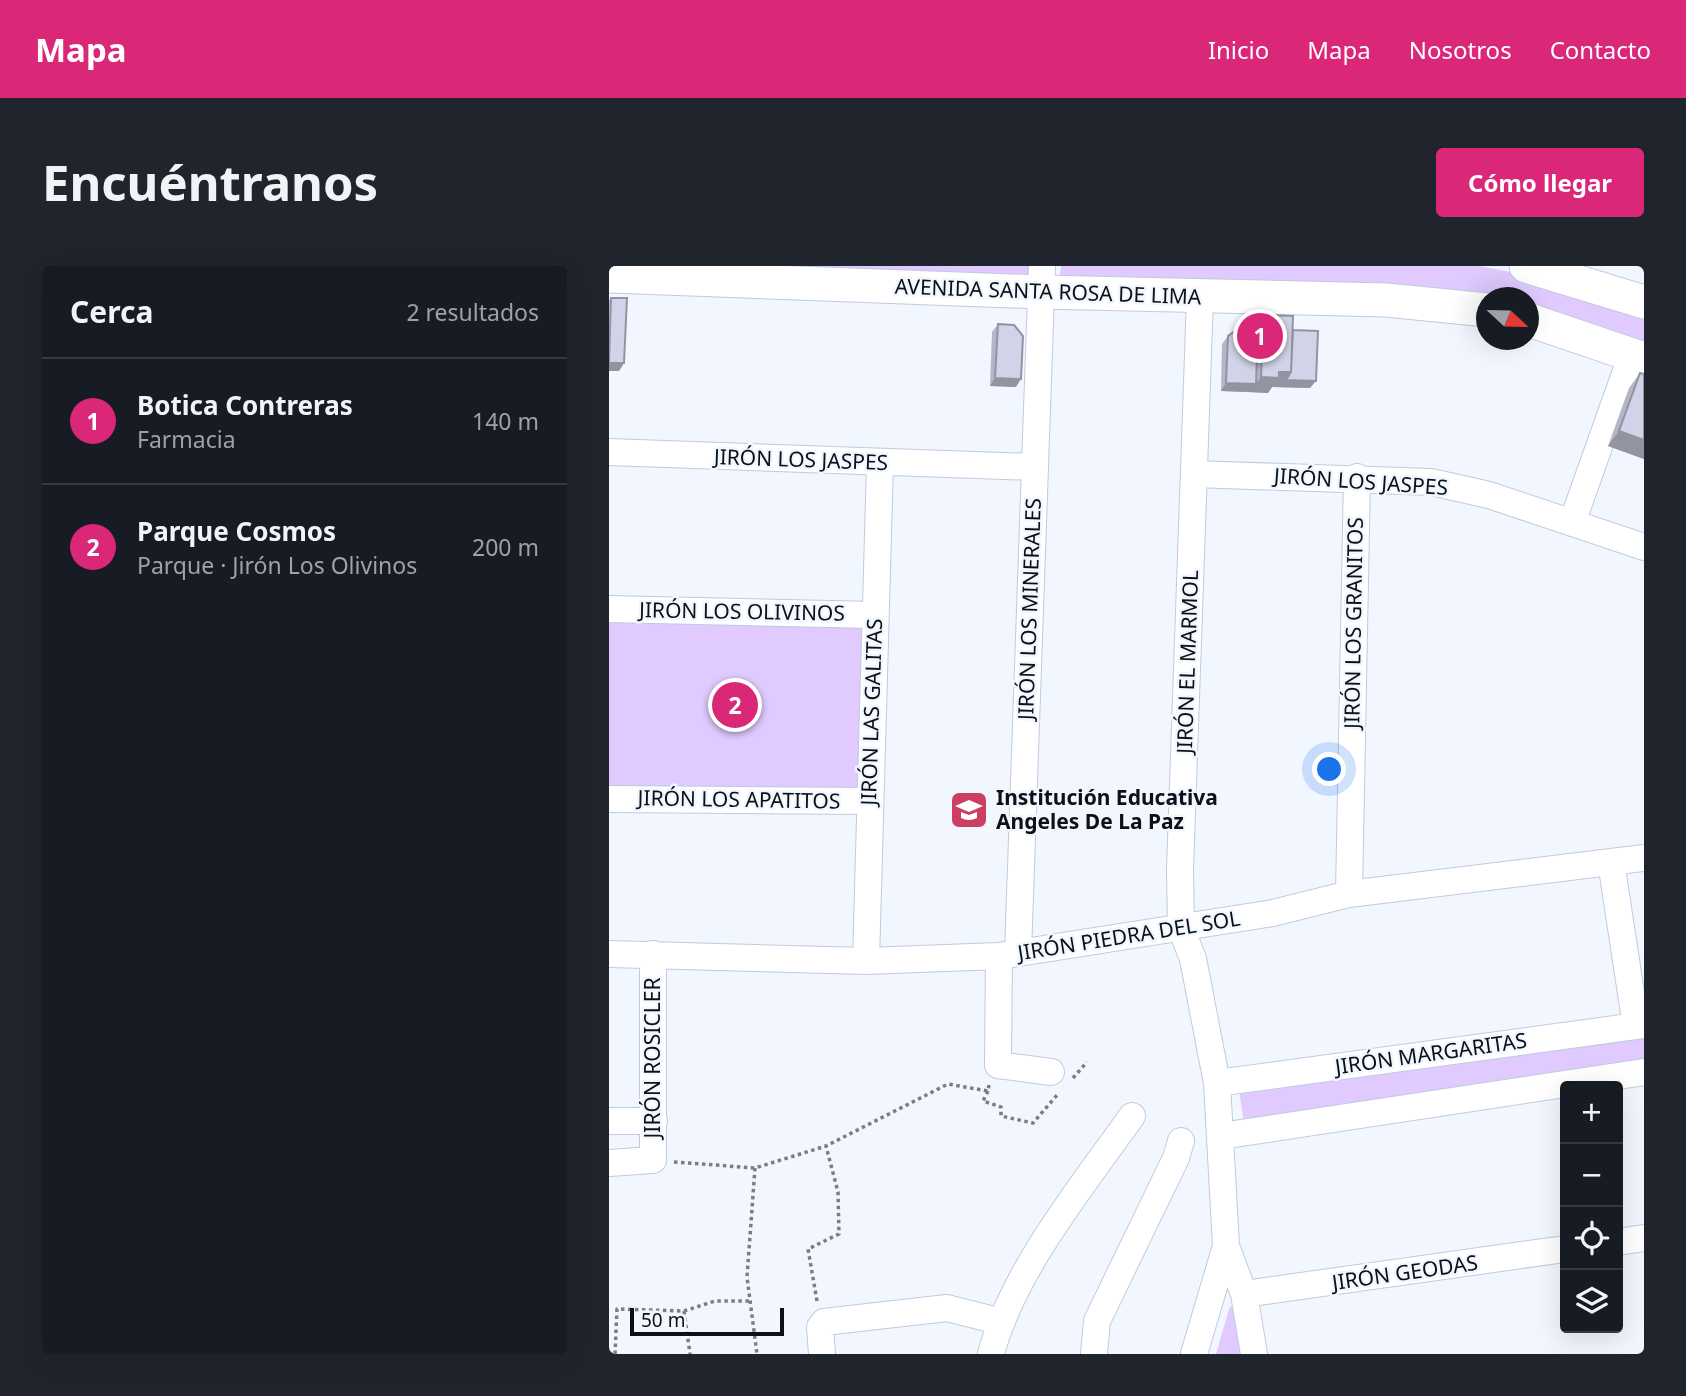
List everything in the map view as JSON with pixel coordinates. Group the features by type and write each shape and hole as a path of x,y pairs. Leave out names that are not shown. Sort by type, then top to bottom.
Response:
{"main road":[{"path":"1526,266 1562,270 1644,302"},
{"name":"AVENIDA SANTA ROSA DE LIMA","path":"609,276 1042,279 1200,297 1386,300 1476,309"},
{"path":"1539,324 1638,356"}],"street":[{"name":"JIRÓN LOS MINERALES","path":"997,1060 1009,955 1035,467 1042,279"},
{"name":"JIRÓN EL MARMOL","path":"1200,297 1180,870 1181,928 1193,959 1217,1083 1226,1246 1244,1294 1254,1354"},
{"path":"1573,523 1638,356"},
{"name":"JIRÓN LOS JASPES","path":"609,452 1035,467"},
{"name":"JIRÓN LAS GALITAS","path":"866,961 868,801 880,463"},
{"name":"JIRÓN LOS JASPES","path":"1194,474 1356,477 1431,482 1489,495 1644,547"},
{"name":"JIRÓN LOS GRANITOS","path":"1349,894 1356,477"},
{"name":"JIRÓN LOS OLIVINOS","path":"609,609 875,615"},
{"name":"JIRÓN LOS APATITOS","path":"609,799 868,801"},
{"name":"JIRÓN PIEDRA DEL SOL","path":"609,954 866,961 1009,955 1273,914 1349,894 1644,858"},
{"path":"1611,862 1640,1026"},
{"name":"JIRÓN ROSICLER","path":"653,954 653,1161"},
{"name":"JIRÓN MARGARITAS","path":"1217,1083 1640,1026"},
{"path":"997,1060 998,1066 1006,1069 1060,1082"},
{"path":"1221,1136 1644,1072"},
{"path":"991,1354 1017,1288 1082,1185 1132,1116"},
{"path":"609,1121 654,1121"},
{"path":"1094,1354 1097,1321 1176,1158 1181,1141"},
{"path":"609,1163 653,1161"},
{"path":"1623,1240 1644,1238"},
{"path":"1194,1354 1226,1246"},
{"name":"JIRÓN GEODAS","path":"1244,1294 1560,1250"},
{"path":"822,1354 821,1324 947,1308 1002,1322"}],"path":[{"path":"997,1060 983,1101 1001,1107 1001,1116 1033,1123 1060,1082 1087,1062"},
{"path":"653,1161 755,1168 826,1146 948,1084 988,1091"},
{"path":"821,1324 808,1249 839,1234 838,1192 826,1146"},
{"path":"755,1168 747,1277 757,1354"},
{"path":"615,1354 617,1308 684,1311 715,1301 750,1300"},
{"path":"684,1311 690,1354"}],"shaded area":[{"path":"609,266 1032,266 1032,282"},
{"path":"1061,266 1480,266 1525,275 1644,313 1644,350 1539,315 1539,287 1476,287 1476,296 1059,279"},
{"path":"609,620 863,623 857,791 609,787"},
{"path":"1644,1032 1644,1065 1244,1122 1239,1091"},
{"path":"1235,1301 1249,1354 1216,1354 1229,1309"}],"building":[{"path":"611,298 627,298 624,363 609,363"},
{"path":"1263,315 1293,316 1291,372 1279,372 1279,378 1261,377"},
{"path":"998,324 1014,325 1023,336 1021,379 995,378"},
{"path":"1239,328 1258,329 1256,384 1226,383 1228,336"},
{"path":"1293,330 1318,331 1316,381 1286,380 1291,372"},
{"path":"1640,373 1644,374 1644,440 1619,431"}],"place":[{"name":"Botica Contreras","path":"1260,336"},
{"name":"Parque Cosmos","path":"735,705"},
{"name":"Institución Educativa Angeles De La Paz","path":"969,810"}]}
